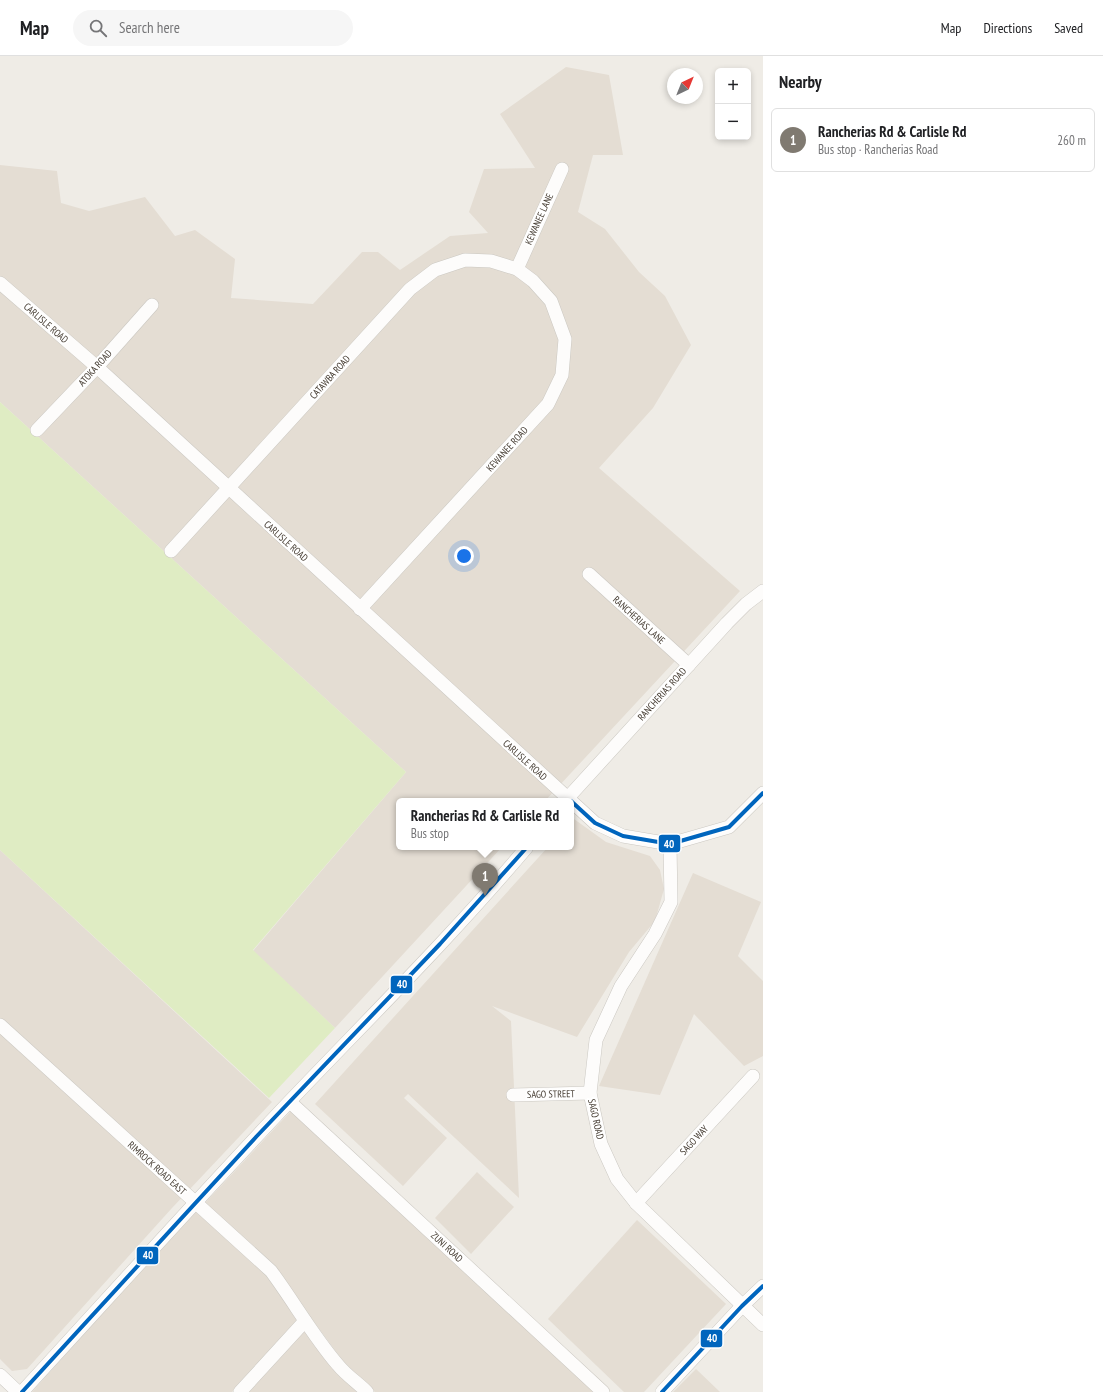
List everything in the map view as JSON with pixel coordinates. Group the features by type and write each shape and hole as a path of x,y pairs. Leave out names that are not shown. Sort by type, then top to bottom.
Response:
{"street":[{"name":"KEWANEE LANE","path":"517,269 562,169"},
{"name":"CATAWBA ROAD","path":"171,551 410,289 435,270 465,260 491,261 517,269"},
{"name":"KEWANEE ROAD","path":"360,609 548,404 562,375 565,339 551,301 533,281 517,269"},
{"name":"CARLISLE ROAD","path":"0,282 96,367 567,798"},
{"name":"ATOKA ROAD","path":"37,430 152,305"},
{"name":"RANCHERIAS LANE","path":"589,574 689,665"},
{"name":"RANCHERIAS ROAD","path":"571,798 727,622 746,604 763,591"},
{"name":"CARLISLE ROAD","path":"574,804 595,823 623,836 670,844 729,826 763,793"},
{"name":"SAGO ROAD","path":"670,844 670,902 655,934 621,986 596,1040 590,1093 601,1144 617,1179 636,1204 763,1325"},
{"path":"22,1392 195,1203 434,952 524,850"},
{"name":"RIMROCK ROAD EAST","path":"0,1025 195,1203 272,1271 295,1304 304,1321 338,1365 367,1392"},
{"name":"SAGO WAY","path":"636,1204 753,1076"},
{"name":"SAGO STREET","path":"513,1095 590,1093"},
{"name":"ZUNI ROAD","path":"290,1102 603,1392"},
{"path":"662,1392 742,1306 763,1286"},
{"path":"240,1392 304,1321"},
{"path":"0,1375 18,1392"}],"shaded area":[{"path":"566,67 609,75 623,155 593,155 578,212 605,229 639,272 665,296 691,345 653,408 599,468 740,591 548,798 396,798 396,850 499,850 335,1028 253,951 406,772 0,402 0,165 57,171 61,203 89,211 145,197 175,236 195,230 235,259 231,298 313,304 362,252 378,252 400,270 450,236 488,233 469,212 484,169 535,168 500,114"},
{"path":"574,819 606,842 650,856 660,870 664,889 655,921 629,952 577,1037 492,1006 511,1021 519,1198 408,1094 404,1098 447,1138 403,1186 315,1104 545,850 574,850"},
{"path":"0,850 272,1102 172,1208 27,1369 12,1371 0,1359"},
{"path":"693,873 761,902 738,956 763,981 763,1056 744,1066 694,1014 660,1095 599,1086"},
{"path":"291,1111 596,1392 375,1392 345,1364 276,1270 204,1204"},
{"path":"477,1172 514,1207 471,1254 435,1218"},
{"path":"195,1211 265,1274 298,1320 232,1392 32,1392"},
{"path":"637,1220 726,1304 644,1392 624,1392 548,1319"},
{"path":"305,1321 364,1392 240,1392"},
{"path":"696,1369 720,1392 673,1392"}],"green space":[{"path":"0,402 406,772 253,950 335,1028 269,1098 0,850"}],"transit line":[{"name":"40","path":"574,804 595,823 623,836 670,844 729,827 763,793"},
{"name":"40","path":"22,1392 256,1137 440,944 524,850"},
{"name":"40","path":"662,1392 742,1306 763,1286"}],"place":[{"name":"Rancherias Rd & Carlisle Rd","path":"485,896"}]}
